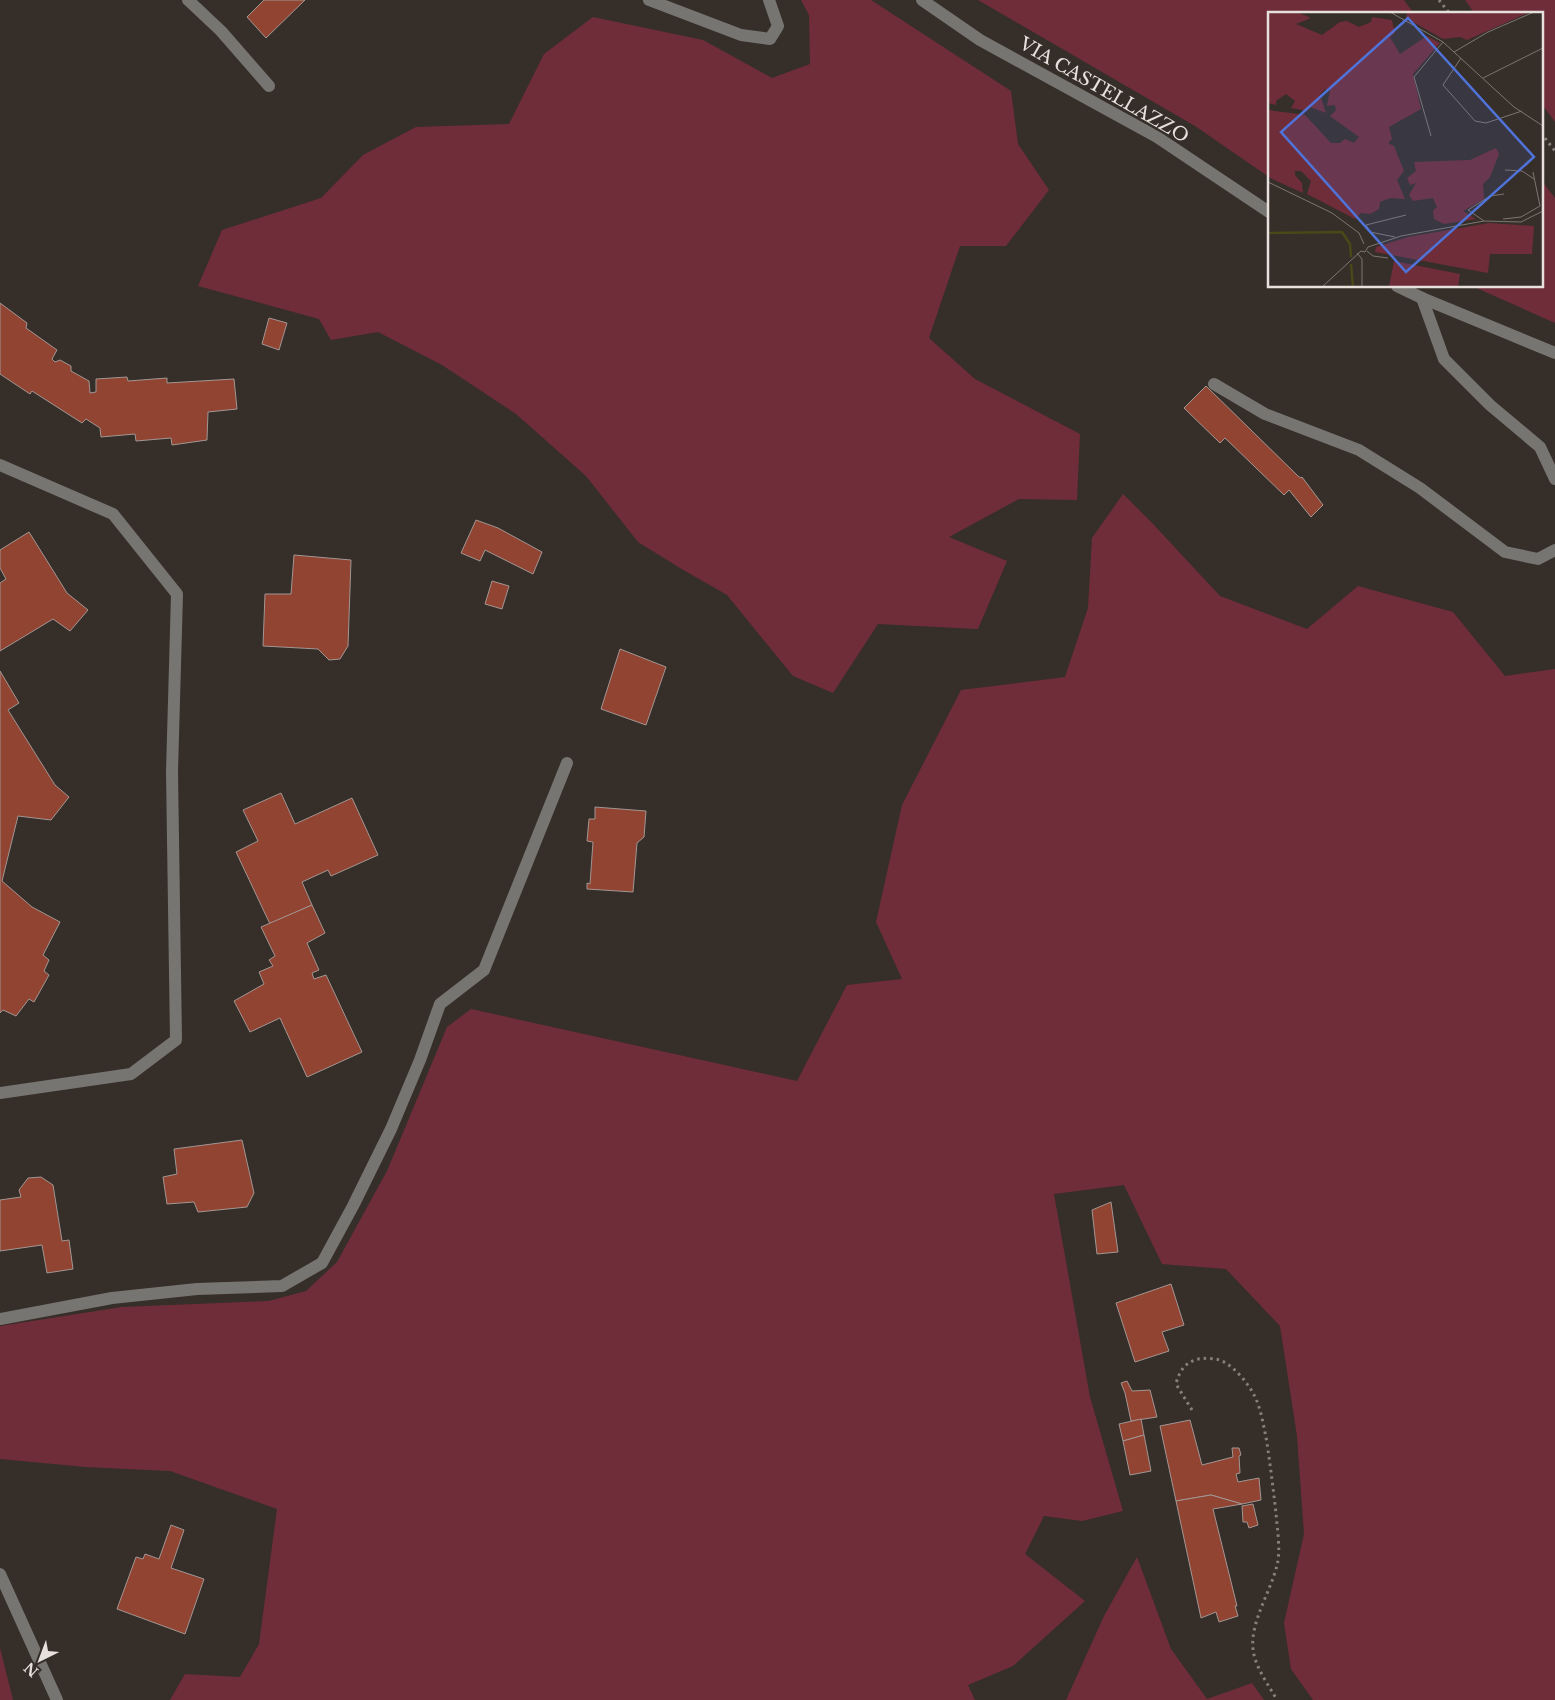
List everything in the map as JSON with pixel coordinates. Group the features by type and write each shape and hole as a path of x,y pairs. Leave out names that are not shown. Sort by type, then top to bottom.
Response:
{"street":[{"path":"188,0 221,32 269,86"},
{"path":"649,0 741,35 770,39 778,26 769,0"},
{"name":"VIA CASTELLAZZO","path":"922,0 980,40 1157,137 1268,211"},
{"path":"1401,288 1555,353"},
{"path":"1422,298 1444,358 1490,404 1540,447 1555,479"},
{"path":"1214,384 1265,414 1359,450 1420,488 1505,552 1538,559 1555,550"},
{"path":"0,465 113,514 177,594 172,772 176,1040 131,1074 0,1093"},
{"path":"0,1319 112,1298 197,1289 282,1286 322,1263 391,1129 420,1060 440,1004 484,970 567,763"},
{"path":"0,1574 57,1700"}],"path":[{"path":"1439,0 1448,12"},
{"path":"1542,134 1555,151"},
{"path":"1192,1410 1176,1384 1179,1374 1189,1362 1198,1358 1219,1359 1240,1374 1255,1396 1262,1418 1273,1488 1278,1535 1278,1564 1256,1623 1253,1647 1256,1662 1277,1700"}],"shaded area":[{"path":"801,0 871,0 1011,91 1018,144 1049,190 1006,246 960,246 929,338 975,379 1080,434 1077,500 1019,499 949,537 1007,561 978,629 878,624 833,693 793,676 727,595 638,542 586,476 516,414 442,365 378,332 331,340 319,319 198,286 222,230 321,198 363,155 416,127 509,124 544,54 593,17 703,40 772,78 810,64 809,15"},
{"path":"978,0 1404,0 1413,12 1268,12 1268,176 1195,126"},
{"path":"1465,0 1555,0 1555,122 1542,104 1542,12 1474,12"},
{"path":"1542,181 1555,198 1555,323 1476,288 1542,288"},
{"path":"1123,494 1220,596 1307,629 1358,586 1453,612 1505,676 1555,669 1555,1700 1313,1700 1291,1669 1284,1623 1304,1534 1297,1436 1280,1326 1226,1269 1162,1264 1124,1185 1054,1194 1090,1397 1123,1511 1082,1521 1044,1516 1025,1554 1085,1601 1013,1666 968,1685 975,1700 170,1700 185,1674 240,1677 259,1644 277,1509 170,1471 85,1467 0,1459 0,1326 122,1307 269,1301 306,1291 337,1262 387,1171 447,1027 471,1009 797,1081 847,985 902,979 876,922 902,805 961,690 1065,677 1088,608 1092,538"},
{"path":"1137,1557 1171,1649 1207,1699 1252,1683 1264,1700 1066,1700 1104,1616"},
{"path":"0,1648 13,1700 0,1700"}],"building":[{"path":"264,0 305,0 266,38 247,17"},
{"path":"0,303 27,323 26,328 57,350 52,359 55,362 60,360 71,366 71,371 89,381 90,393 96,392 96,379 127,377 128,381 167,378 167,383 234,379 237,409 208,412 207,440 172,445 171,438 136,441 135,434 101,437 100,428 86,419 82,423 32,391 30,394 0,374"},
{"path":"269,318 287,323 279,350 262,344"},
{"path":"1206,386 1298,476 1302,477 1323,505 1311,517 1289,490 1284,495 1225,438 1220,443 1184,408"},
{"path":"476,520 498,528 542,552 533,574 485,550 480,561 461,553"},
{"path":"29,532 67,593 88,610 70,631 53,619 0,651 0,583 6,579 0,568 0,550"},
{"path":"294,555 351,560 348,646 340,659 329,660 318,649 263,646 265,594 291,594"},
{"path":"492,581 509,586 502,609 485,604"},
{"path":"620,649 666,667 646,725 601,709"},
{"path":"0,671 19,703 8,710 55,785 69,797 51,820 18,816 2,881 32,907 60,922 43,955 49,960 44,971 49,975 34,1002 29,999 16,1016 3,1010 0,1013"},
{"path":"281,793 295,824 352,798 378,855 331,876 328,870 302,882 312,905 270,924 236,852 258,841 243,810"},
{"path":"595,807 646,811 644,837 637,843 633,892 587,889 587,883 590,884 593,842 587,841 589,819 595,819"},
{"path":"312,905 325,933 307,943 319,970 312,973 314,979 326,975 362,1052 307,1077 280,1018 250,1032 234,1001 264,984 259,972 273,966 269,960 275,956 261,927"},
{"path":"242,1140 254,1193 247,1207 198,1212 194,1202 167,1204 163,1177 177,1174 174,1149"},
{"path":"41,1177 53,1185 62,1241 69,1240 73,1269 47,1273 42,1245 0,1251 0,1200 21,1197 19,1190 28,1178"},
{"path":"1111,1202 1118,1252 1097,1254 1092,1210"},
{"path":"1171,1284 1184,1325 1162,1332 1169,1351 1135,1362 1116,1303"},
{"path":"1127,1381 1132,1391 1150,1390 1157,1417 1131,1421 1121,1383"},
{"path":"1141,1419 1144,1435 1123,1441 1119,1424"},
{"path":"1190,1420 1202,1465 1233,1457 1232,1448 1239,1448 1241,1455 1239,1456 1240,1473 1236,1474 1238,1482 1259,1478 1261,1500 1242,1504 1211,1495 1176,1501 1160,1426"},
{"path":"1144,1435 1151,1471 1130,1475 1123,1441"},
{"path":"1211,1495 1242,1504 1213,1509 1238,1616 1219,1622 1216,1612 1201,1618 1176,1501"},
{"path":"1253,1504 1258,1525 1249,1528 1247,1522 1243,1522 1242,1506"},
{"path":"171,1525 184,1530 171,1568 204,1579 185,1634 117,1609 136,1557 143,1559 145,1554 159,1559"}]}
